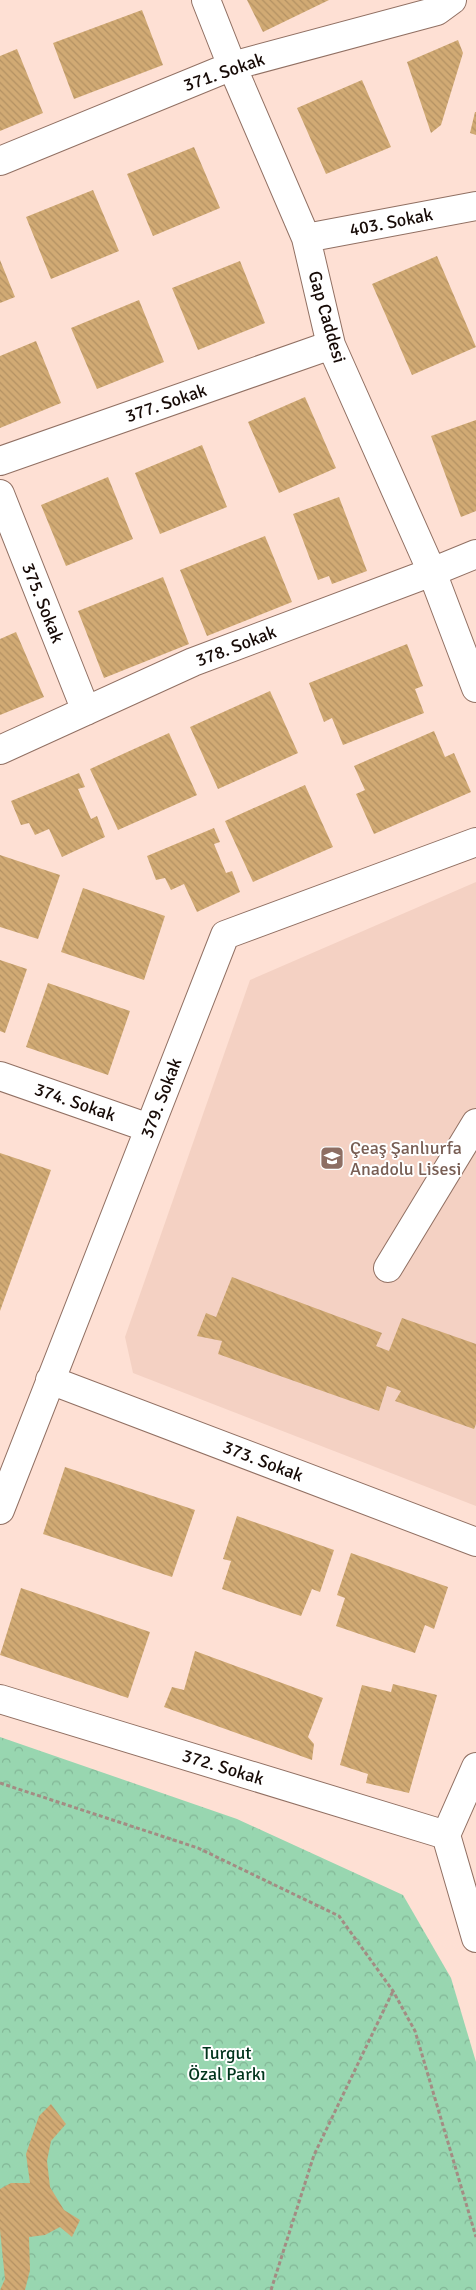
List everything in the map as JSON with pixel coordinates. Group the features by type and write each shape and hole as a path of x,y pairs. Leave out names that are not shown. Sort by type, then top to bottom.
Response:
{"street":[{"name":"Gap Caddesi","path":"206,0 232,66 306,238 331,346 432,572 476,688"},
{"name":"371. Sokak","path":"0,161 232,66 437,11 452,0"},
{"name":"403. Sokak","path":"306,238 476,206"},
{"name":"377. Sokak","path":"0,461 331,346"},
{"name":"375. Sokak","path":"0,494 86,711"},
{"name":"378. Sokak","path":"0,750 193,662 476,554"},
{"name":"379. Sokak","path":"0,1510 225,935 476,842"},
{"name":"374. Sokak","path":"0,1076 149,1128"},
{"path":"388,1268 476,1123"},
{"name":"373. Sokak","path":"50,1380 476,1542"},
{"name":"372. Sokak","path":"0,1699 446,1835"},
{"path":"476,1767 446,1835 476,1938"}],"path":[{"path":"0,1783 198,1848 340,1916 393,1992 414,2031 476,2237"},
{"path":"271,2290 314,2155 393,1992"}],"shaded area":[{"name":"Çeaş Şanlıurfa Anadolu Lisesi","path":"476,882 476,1506 133,1373 125,1337 250,980"}],"green space":[{"name":"Turgut Özal Parkı","path":"0,1737 237,1819 403,1895 451,1978 476,2062 476,2290 0,2290"}],"building":[{"path":"247,0 329,0 263,32"},
{"path":"142,10 163,65 74,99 53,43"},
{"path":"458,40 463,53 441,125 431,133 407,62"},
{"path":"17,49 43,113 0,131 0,56"},
{"path":"362,80 391,147 326,174 297,108"},
{"path":"476,112 476,135 470,133"},
{"path":"194,147 220,208 153,236 127,174"},
{"path":"93,190 119,251 51,279 26,217"},
{"path":"437,256 476,347 412,375 372,284"},
{"path":"0,260 15,297 0,303"},
{"path":"240,261 265,323 198,350 172,288"},
{"path":"139,300 164,362 97,389 71,328"},
{"path":"36,341 61,403 0,428 0,356"},
{"path":"305,397 336,468 279,493 248,422"},
{"path":"476,420 476,511 461,517 431,436"},
{"path":"202,445 227,507 160,534 135,473"},
{"path":"108,477 133,539 66,566 41,505"},
{"path":"339,497 367,571 332,584 329,576 318,580 293,514"},
{"path":"265,536 292,602 207,636 180,570"},
{"path":"163,577 189,644 104,678 78,611"},
{"path":"16,632 44,697 0,715 0,639"},
{"path":"407,644 423,686 415,689 424,713 343,745 332,718 324,722 309,683"},
{"path":"270,691 298,753 218,789 190,727"},
{"path":"434,731 445,757 454,753 471,792 374,834 356,794 365,790 354,766"},
{"path":"169,733 197,795 118,830 90,769"},
{"path":"79,773 85,787 78,789 91,819 97,816 105,837 62,857 49,829 35,835 29,823 21,825 11,801"},
{"path":"305,785 333,847 253,882 225,821"},
{"path":"214,828 220,842 214,844 226,873 232,871 240,892 197,912 184,884 171,890 165,878 156,880 147,856"},
{"path":"0,855 60,875 38,939 0,927"},
{"path":"83,888 165,916 144,980 61,952"},
{"path":"0,960 27,969 5,1033 0,1031"},
{"path":"48,983 130,1011 108,1075 26,1047"},
{"path":"0,1153 51,1170 0,1311"},
{"path":"232,1277 382,1333 376,1346 389,1351 402,1318 476,1344 476,1424 474,1429 395,1401 401,1391 387,1386 379,1411 218,1354 222,1341 197,1336 206,1313 216,1317"},
{"path":"65,1467 195,1510 172,1577 43,1534"},
{"path":"237,1516 334,1550 320,1592 312,1589 301,1616 222,1589 231,1561 223,1559"},
{"path":"351,1553 448,1587 434,1629 425,1625 415,1653 336,1626 345,1598 337,1595"},
{"path":"21,1588 150,1632 128,1698 0,1655"},
{"path":"195,1651 323,1698 308,1737 314,1744 312,1760 164,1707 172,1687 184,1690"},
{"path":"393,1684 437,1695 409,1793 366,1783 368,1774 340,1765 362,1685 391,1692"},
{"path":"51,2104 66,2124 51,2141 47,2161 50,2187 64,2210 80,2220 72,2237 60,2227 45,2235 29,2237 30,2270 25,2290 0,2290 5,2279 0,2230 0,2189 11,2183 30,2183 26,2154 39,2116"}],"place":[{"name":"Çeaş Şanlıurfa Anadolu Lisesi","path":"332,1158"}]}
